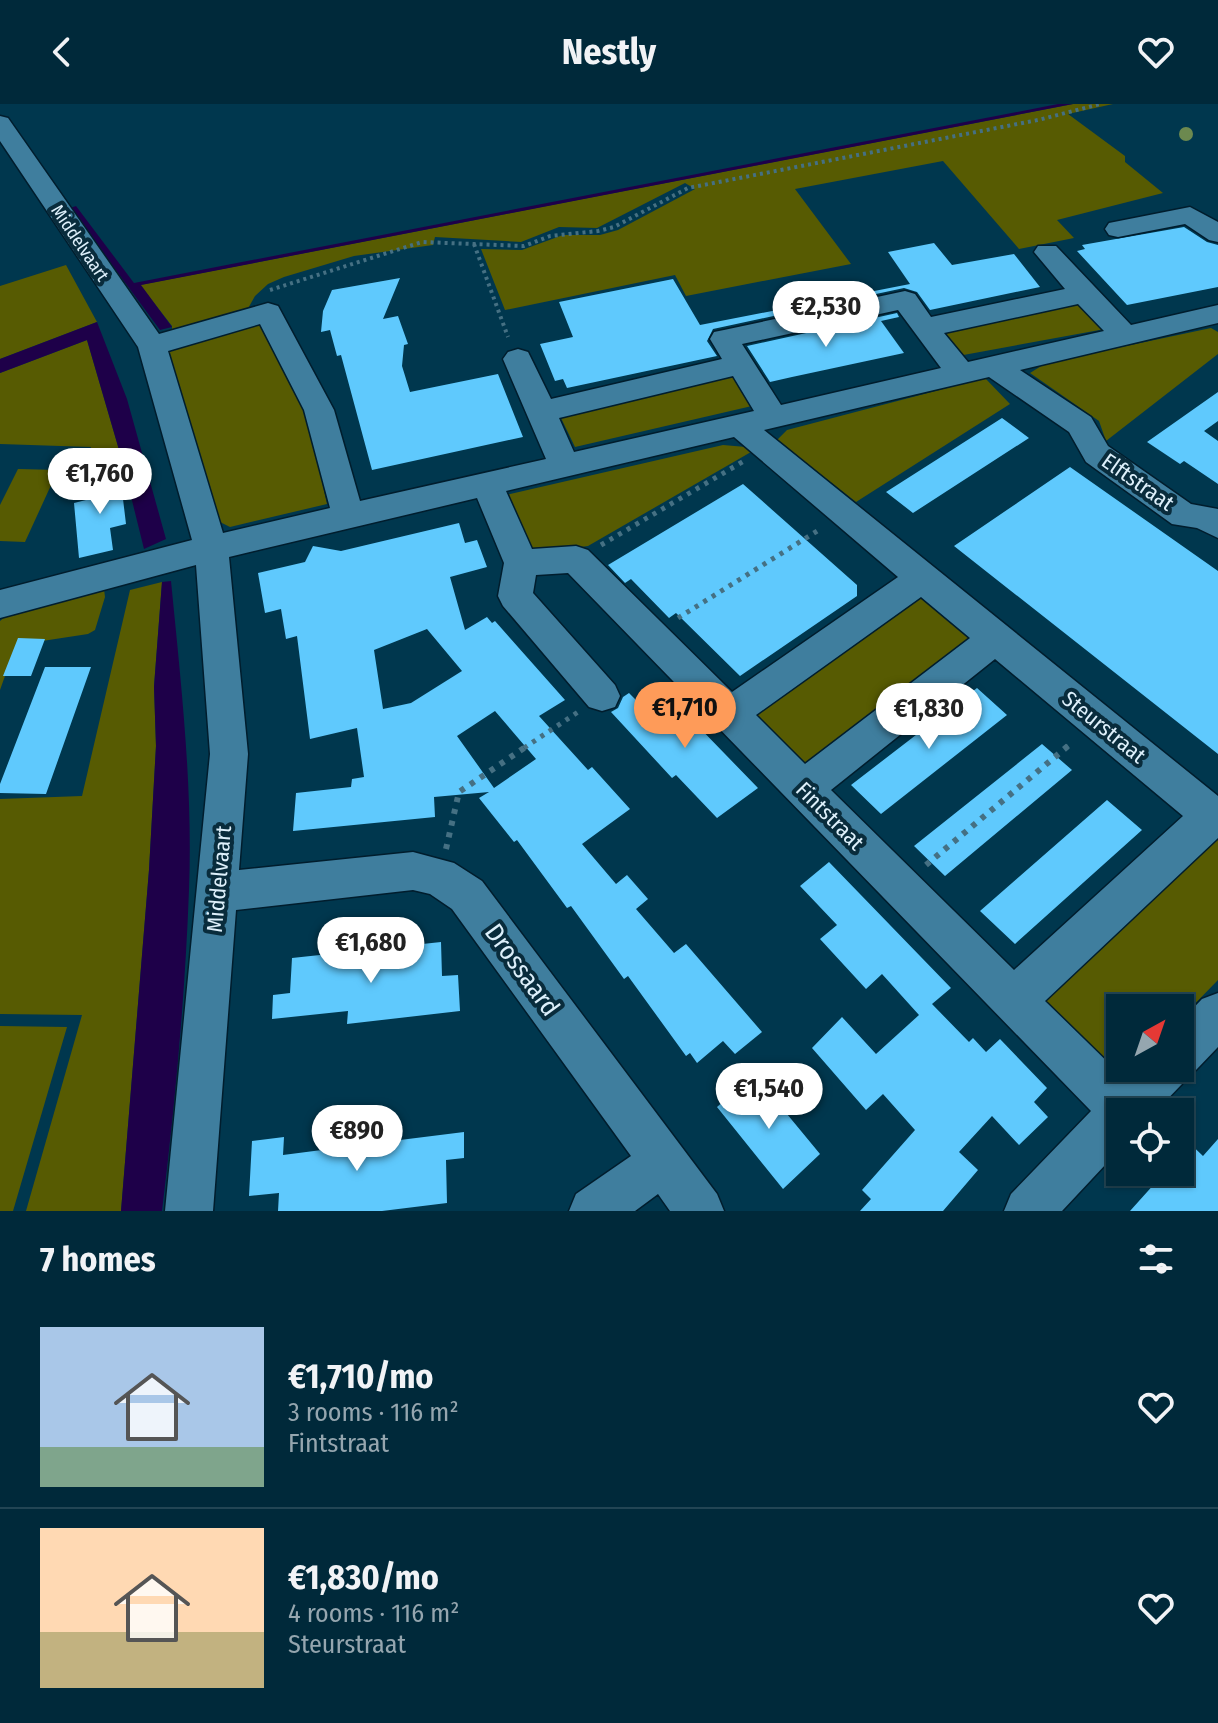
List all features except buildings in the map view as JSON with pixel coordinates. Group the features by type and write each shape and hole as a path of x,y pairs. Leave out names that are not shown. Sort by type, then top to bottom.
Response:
{"street":[{"name":"Middelvaart","path":"0,123 152,346 211,548 229,754 189,1211"},
{"path":"1118,229 1190,215 1218,234"},
{"path":"1047,252 1123,334"},
{"path":"960,372 924,328 1084,294"},
{"name":"Steurstraat","path":"924,328 905,300 724,339 740,365 759,430 843,514 1215,818 1014,1000"},
{"path":"152,346 268,312 319,410 348,515"},
{"path":"0,604 348,515 564,465 759,430 960,372 1123,334 1215,317"},
{"path":"518,359 564,465"},
{"path":"541,412 740,365"},
{"name":"Elftstraat","path":"992,365 1080,425 1097,454 1184,515 1205,517 1218,526"},
{"path":"487,484 521,563 515,596 602,696"},
{"path":"521,563 576,559"},
{"name":"Fintstraat","path":"576,559 1108,1098"},
{"path":"729,714 921,579"},
{"path":"803,789 995,639"},
{"name":"Drossaard","path":"218,892 413,871 439,877 467,895 700,1211"},
{"path":"1194,1040 1218,1015"},
{"path":"1136,1098 1152,1082"},
{"path":"1028,1211 1106,1129"},
{"path":"593,1211 663,1162"}],"path":[{"path":"251,317 260,297 274,287 422,242 524,246 550,236 598,231 614,227 688,188 1038,120 1100,104"},
{"path":"474,244 494,306 518,359"},
{"path":"576,559 759,430"},
{"path":"650,635 843,514"},
{"path":"439,877 459,792 602,696"},
{"path":"900,886 1097,722"}],"shaded area":[{"path":"1058,104 1073,104 141,285 172,327 160,330 70,208 76,206 134,283"},
{"path":"1073,104 1113,104 1068,114 1125,156 1125,162 1163,193 1057,220 1074,238 1019,249 943,161 795,189 851,264 686,296 675,275 505,310 481,249 522,250 563,235 600,235 618,230 695,189 685,183 597,228 559,227 521,242 435,237 433,245 354,256 268,284 255,296 246,312 172,334 172,326 140,285"},
{"path":"66,265 97,322 0,359 0,286"},
{"path":"1083,303 1105,329 958,356 940,333"},
{"path":"262,320 306,409 327,504 230,527 210,517 164,358 179,343"},
{"path":"97,322 127,399 166,539 144,549 87,340 0,373 0,359"},
{"path":"1211,328 1218,332 1218,354 1106,441 1099,421 1030,373 1046,363"},
{"path":"87,340 122,460 88,461 91,447 0,444 0,373"},
{"path":"735,375 752,406 575,447 560,416"},
{"path":"985,378 1010,404 856,502 777,440 787,430"},
{"path":"723,445 746,447 751,452 588,546 544,552 528,546 502,496"},
{"path":"18,469 58,470 25,542 0,541 0,505"},
{"path":"171,581 185,735 190,851 182,1011 162,1211 121,1211 149,870 156,746 154,687 162,582"},
{"path":"162,582 154,686 156,746 149,870 121,1211 26,1211 82,1015 0,1014 0,799 82,796 130,590"},
{"path":"104,589 105,597 95,630 88,634 16,645 0,690 0,621 7,615"},
{"path":"921,596 972,637 801,767 750,719"},
{"path":"1218,837 1218,980 1194,1005 1194,994 1106,994 1106,1066 1042,1003"},
{"path":"0,1026 67,1027 13,1211 0,1211"}]}
